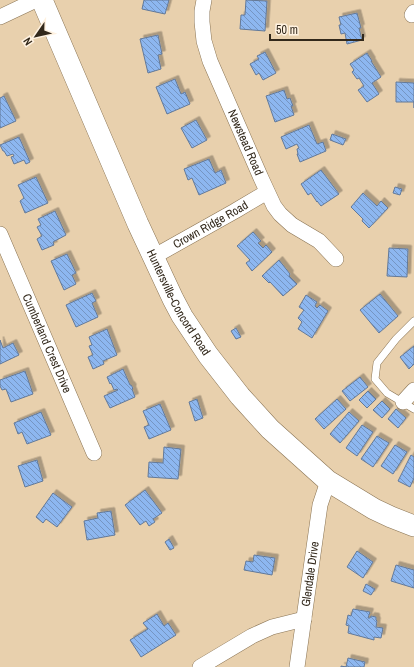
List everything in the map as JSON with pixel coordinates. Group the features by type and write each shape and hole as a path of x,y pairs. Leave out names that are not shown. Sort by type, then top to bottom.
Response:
{"main road":[{"name":"Huntersville-Concord Road","path":"42,0 138,224 182,316 208,355 226,380 270,430 328,481 374,509 414,526"}],"street":[{"path":"0,16 36,0"},
{"name":"Newstead Road","path":"204,0 202,22 204,41 210,61 274,206 292,225 319,241 336,259"},
{"name":"Crown Ridge Road","path":"153,256 267,192"},
{"name":"Cumberland Crest Drive","path":"0,234 94,453"},
{"path":"409,406 414,390"},
{"name":"Glendale Drive","path":"298,667 320,505 328,481"},
{"path":"200,667 252,636 272,627 304,619"}],"lane":[{"path":"409,406 387,393 375,379 375,371 377,363 383,354 414,321"}],"building":[{"path":"144,0 169,0 165,14 142,9"},
{"path":"246,0 267,1 265,31 240,29 241,15 245,15"},
{"path":"357,13 361,28 359,28 362,40 347,44 345,33 341,34 339,17"},
{"path":"158,35 162,54 158,55 161,69 148,73 140,39"},
{"path":"265,52 276,73 263,80 259,73 256,75 250,64 259,59 257,56"},
{"path":"367,53 381,77 372,83 379,94 367,102 358,90 364,86 359,78 357,79 352,72 354,70 350,64"},
{"path":"175,79 181,94 185,92 190,104 167,114 156,87"},
{"path":"396,82 414,83 414,102 396,102"},
{"path":"284,90 287,99 290,98 294,115 275,122 266,96"},
{"path":"4,96 16,121 0,128 0,98"},
{"path":"196,120 207,140 192,148 181,128"},
{"path":"309,125 317,144 323,142 326,151 300,162 297,154 297,149 299,148 297,144 286,149 281,137"},
{"path":"332,134 346,139 343,145 330,140"},
{"path":"19,137 30,162 26,164 24,160 14,164 11,157 14,156 13,154 7,156 0,145"},
{"path":"209,159 215,173 221,170 226,183 199,195 192,178 188,180 184,169"},
{"path":"321,170 339,194 321,206 311,193 308,195 301,184"},
{"path":"36,177 48,203 25,213 20,201 24,198 18,185"},
{"path":"395,187 402,189 400,195 393,193"},
{"path":"363,193 377,206 381,201 388,208 369,228 362,221 363,219 351,207"},
{"path":"55,211 66,235 53,242 54,245 42,250 37,239 42,236 37,227 41,225 38,219"},
{"path":"253,232 261,241 258,243 263,248 266,245 272,252 252,271 246,263 250,260 237,246"},
{"path":"389,248 408,249 407,277 387,276"},
{"path":"67,254 76,273 72,275 76,284 64,290 51,261"},
{"path":"279,260 290,274 289,276 297,284 283,296 262,276"},
{"path":"92,293 96,301 92,303 98,317 76,327 66,305"},
{"path":"380,294 398,316 379,333 360,310"},
{"path":"306,295 317,302 315,306 317,308 320,305 328,311 312,338 298,329 302,322 298,318 304,310 299,307"},
{"path":"236,328 241,337 236,339 231,331"},
{"path":"107,329 117,355 103,361 104,364 93,369 88,357 93,355 89,346 92,345 89,337"},
{"path":"0,340 3,348 13,343 19,355 0,364"},
{"path":"414,346 414,364 409,369 400,357"},
{"path":"123,369 130,385 133,388 135,397 110,408 104,396 118,390 114,390 107,377"},
{"path":"25,371 33,394 11,402 6,389 2,390 0,386 0,380"},
{"path":"360,377 368,387 350,401 342,391"},
{"path":"368,391 376,399 367,408 359,400"},
{"path":"197,399 203,418 195,421 189,402"},
{"path":"337,399 346,409 324,429 315,419"},
{"path":"382,401 390,409 382,418 373,410"},
{"path":"160,404 171,430 149,439 144,427 149,425 143,411"},
{"path":"396,409 406,418 398,428 388,419"},
{"path":"41,412 51,435 27,444 22,432 18,434 14,423"},
{"path":"349,412 359,421 340,443 330,434"},
{"path":"362,425 373,432 357,456 346,448"},
{"path":"377,436 389,443 373,467 361,459"},
{"path":"395,445 407,452 393,474 381,466"},
{"path":"164,447 181,449 178,479 148,477 149,462 163,463"},
{"path":"411,455 414,457 414,478 410,487 398,481"},
{"path":"37,460 43,481 25,487 18,466"},
{"path":"145,490 162,513 153,519 155,522 149,526 146,521 140,525 125,505"},
{"path":"53,493 72,507 57,527 46,519 43,523 36,517"},
{"path":"111,511 115,535 87,540 84,521 98,518 97,513"},
{"path":"169,539 174,548 170,550 165,542"},
{"path":"357,551 373,562 363,578 347,567"},
{"path":"254,555 275,558 272,575 244,570 246,561 253,562"},
{"path":"396,565 414,570 414,588 391,581"},
{"path":"366,584 375,589 371,595 363,591"},
{"path":"353,609 370,612 368,618 371,616 376,617 376,627 383,628 381,638 374,637 374,640 348,633 349,626 346,625 348,615 351,616"},
{"path":"157,614 164,626 168,623 176,635 141,657 130,640 148,629 143,623"},
{"path":"348,658 365,662 364,667 346,667"}]}
